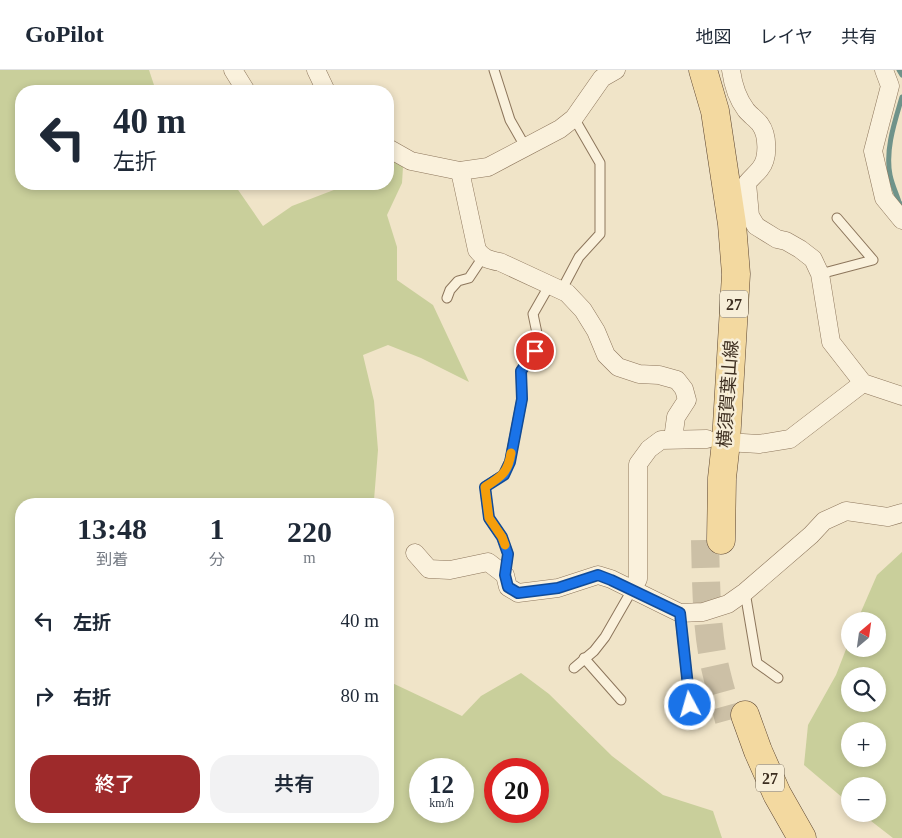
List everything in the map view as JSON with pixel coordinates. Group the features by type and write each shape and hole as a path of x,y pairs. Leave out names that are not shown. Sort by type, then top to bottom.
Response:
{"main road":[{"name":"横須賀葉山線","path":"684,70 698,117 714,224 717,276 717,441 713,540"},
{"name":"横須賀葉山線","path":"703,70 715,111 732,224 735,266 717,441"},
{"name":"27","path":"782,838 759,800 741,758 737,718 758,751 777,794 802,838"}],"street":[{"path":"233,70 242,85"},
{"path":"316,70 323,85"},
{"path":"394,151 411,161 460,171 488,166 560,129 574,118 602,78 616,70"},
{"path":"731,70 733,85 738,96 746,110 761,125 766,142 766,155 762,167 746,183 750,216 756,226 800,249 813,260 820,274 832,342 862,383 902,396"},
{"path":"884,70 890,86 873,151 884,198 902,220"},
{"path":"460,171 477,250 483,257 487,260 500,262 567,293 583,310 596,331 606,355 618,367 639,374 659,375 677,380 684,389 687,400 676,417 673,439"},
{"path":"632,590 638,579 638,464 649,448 661,440 673,439 759,444 790,440 862,383"},
{"path":"415,553 429,570 450,570 488,562 505,575 508,587 518,593 558,588 598,575 680,613 703,612 728,604 745,592 811,535 824,521 846,511 888,517 902,513"}],"lane":[{"path":"494,70 510,120 526,148"},
{"path":"505,575 508,554 502,537 489,518 485,487 504,475 510,462 522,399 521,371 535,351 538,338 533,314 600,234 600,163 574,118"},
{"path":"820,274 873,260 837,218"},
{"path":"447,298 450,290 458,281 469,278 483,257"},
{"path":"574,668 594,651 632,590"},
{"path":"745,592 757,663 778,678"},
{"path":"680,613 690,705"},
{"path":"584,658 621,700"}],"green space":[{"path":"0,70 149,70 154,85 15,85 15,190 238,190 263,226 292,206 334,190 394,190 394,160 403,167 402,183 387,215 397,247 397,280 433,305 469,382 421,358 388,345 363,355 374,401 378,450 374,498 15,498 15,823 394,823 394,684 462,716 481,696 521,673 549,694 612,756 663,795 713,811 722,838 0,838"},
{"path":"902,552 902,838 893,838 872,822 886,822 886,777 841,777 841,796 804,765 808,725 836,675 843,658 886,658 886,612 861,612 877,575"}],"waterway":[{"path":"899,70 902,75"},
{"path":"902,97 896,116 889,155 891,179 900,205 902,204"}],"tunnel":[{"path":"705,540 710,638 729,720"}],"slow traffic":[{"path":"505,545 489,518 485,487 504,475 510,462 511,453"}],"route":[{"path":"535,351 521,371 522,399 512,442 510,462 504,475 485,487 489,518 502,537 508,554 505,575 508,587 518,593 558,588 598,575 680,613 690,705"}]}
